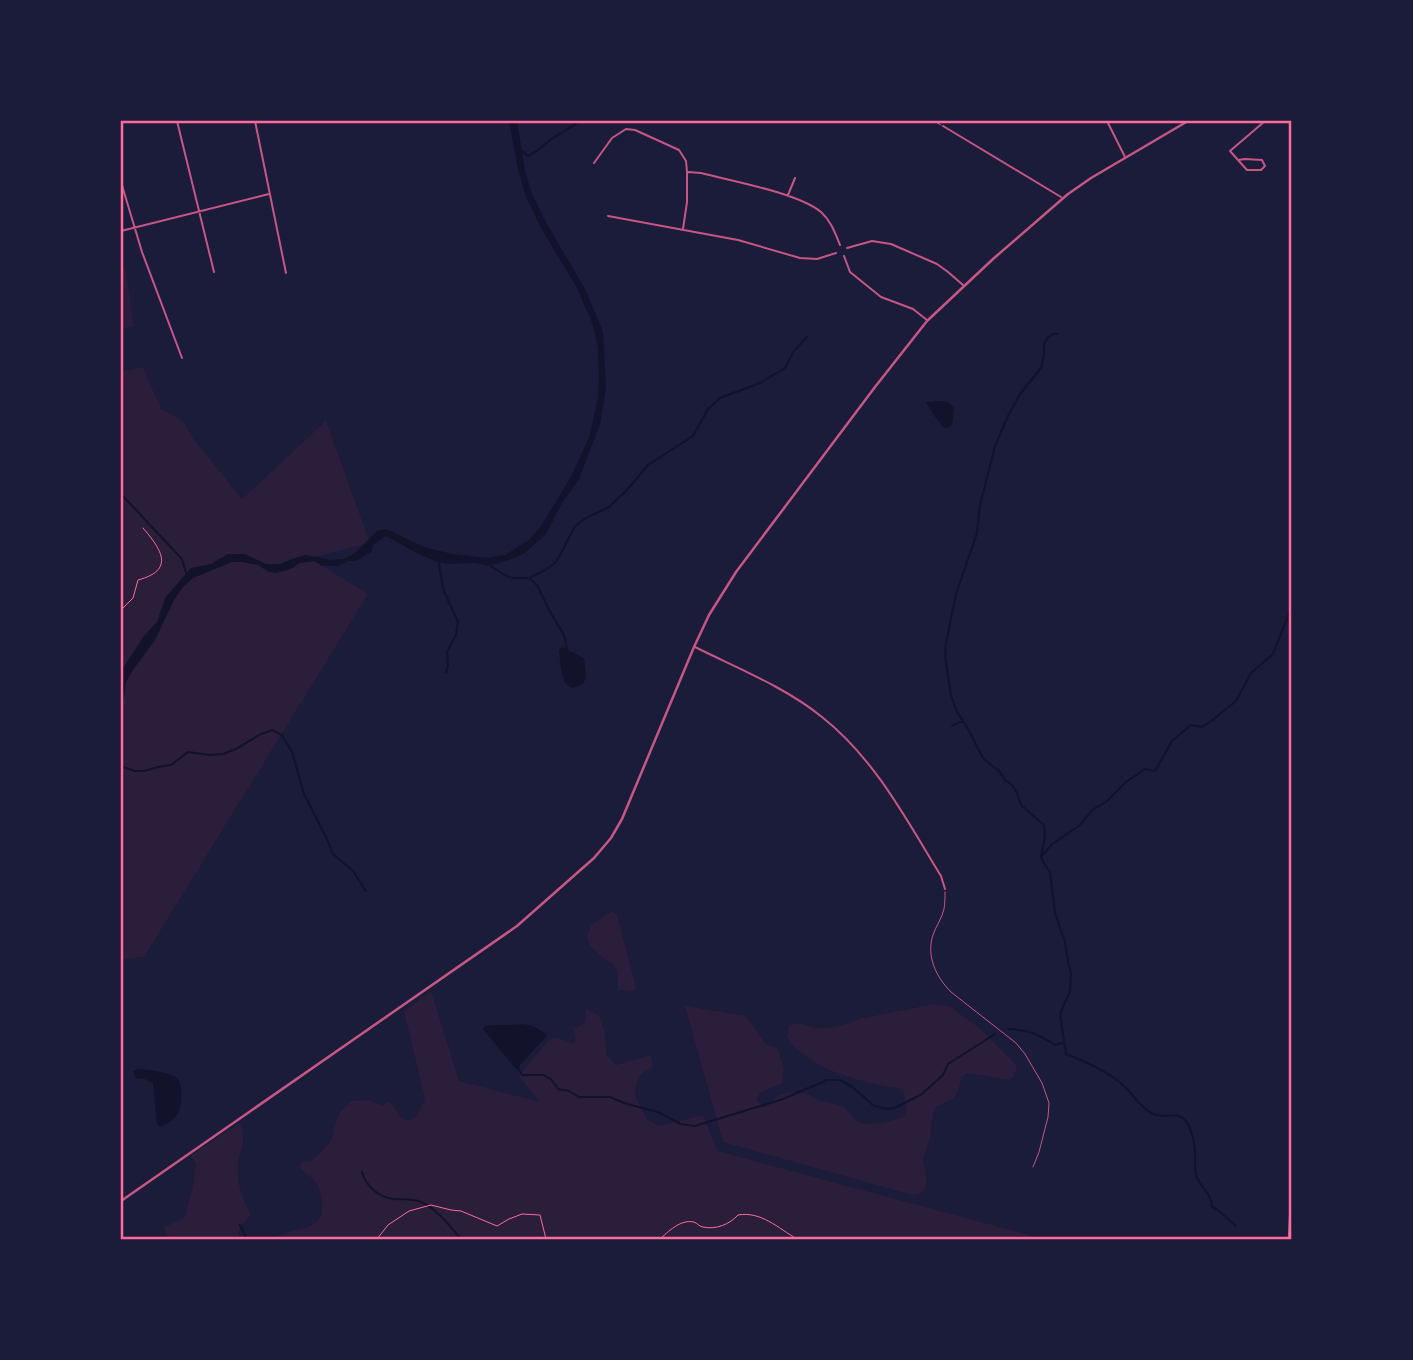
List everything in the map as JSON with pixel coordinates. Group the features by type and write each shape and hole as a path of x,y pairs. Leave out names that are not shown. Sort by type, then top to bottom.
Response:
{"street":[{"path":"177,121 214,272"},
{"path":"255,121 286,273"},
{"path":"1107,121 1126,158"},
{"path":"121,1201 517,926 594,858 611,838 622,819 709,615 736,572 903,350 964,286 1062,198 1188,121"},
{"path":"1238,160 1262,160 1265,166 1261,170 1247,170 1238,160 1230,151 1265,121"},
{"path":"943,126 1062,198"},
{"path":"594,163 612,138 623,130 630,129 679,150 685,157 687,172 687,202 682,230"},
{"path":"687,172 701,173 788,196 815,208 832,226 840,245"},
{"path":"788,196 795,178"},
{"path":"121,182 134,228 182,358"},
{"path":"121,231 269,194"},
{"path":"608,216 738,240 800,258 817,259 836,253 844,256"},
{"path":"840,245 847,248 872,241 891,244 937,264 964,286"},
{"path":"836,253 836,248 840,245"},
{"path":"844,256 847,248"},
{"path":"844,256 850,272 881,297 913,309 928,321"},
{"path":"694,647 777,687 816,712 861,754 880,778 941,876 945,890"},
{"path":"1289,1239 1292,1178"}],"lane":[{"path":"934,121 943,126"},
{"path":"945,890 944,909 930,944 935,970 951,992 1021,1048 1038,1073 1045,1090 1049,1103 1048,1117 1033,1167"}],"path":[{"path":"121,610 133,598 138,580 151,577 162,567 160,553 143,528"},
{"path":"377,1239 388,1226 409,1210 431,1205 461,1211 497,1226 522,1214 540,1215 546,1239"},
{"path":"660,1239 671,1229 685,1223 693,1222 702,1227 718,1228 733,1221 738,1215 753,1213 797,1239"}],"shaded area":[{"path":"509,121 517,121 525,171 532,194 585,289 603,332 606,388 600,424 579,479 562,503 546,534 525,553 487,566 476,563 437,562 386,536 374,544 371,552 356,561 348,561 338,566 322,566 314,561 299,563 293,568 275,573 258,565 232,562 193,578 183,587 155,640 126,682 121,700 121,671 144,636 157,622 165,598 191,568 211,564 228,554 245,554 266,564 280,564 305,555 331,560 343,559 354,554 377,531 386,529 424,547 452,554 488,558 505,555 529,540 541,526 572,475 590,435 598,397 598,348 593,325 577,288 526,197"},
{"path":"125,268 134,326 121,329 121,269"},
{"path":"143,367 161,409 183,421 192,437 242,499 326,421 370,543 310,558 368,594 144,957 121,960 121,371"},
{"path":"926,402 950,403 954,408 952,424 948,428 944,428"},
{"path":"562,647 584,658 586,678 583,684 572,688 565,683 559,651"},
{"path":"612,911 617,915 636,988 632,991 618,990 617,971 613,963 590,946 587,938 591,925"},
{"path":"431,991 459,1081 540,1102 519,1076 554,1037 574,1043 576,1037 572,1027 577,1028 585,1022 586,1009 599,1015 607,1056 616,1065 651,1055 653,1067 641,1074 635,1096 647,1119 658,1126 703,1115 718,1151 1044,1239 274,1239 310,1226 320,1217 322,1203 318,1186 299,1166 304,1161 310,1162 327,1147 338,1116 352,1101 368,1100 382,1106 389,1101 402,1118 408,1121 415,1118 425,1099 404,1011"},
{"path":"934,1004 951,1007 979,1028 1017,1066 1014,1076 1009,1080 967,1073 961,1077 954,1097 934,1107 930,1138 923,1159 927,1183 919,1194 913,1195 723,1142 685,1006 746,1016 765,1043 778,1049 784,1069 782,1083 760,1093 757,1100 765,1108 779,1095 792,1092 808,1094 818,1100 844,1107 857,1121 865,1124 904,1117 907,1111 903,1089 855,1079 823,1067 796,1049 787,1037 789,1025 833,1027 858,1019"},
{"path":"489,1025 533,1026 548,1035 516,1069 483,1029"},
{"path":"139,1069 165,1073 180,1082 179,1110 175,1117 165,1124 157,1124 153,1083 136,1078 133,1071"},
{"path":"240,1123 243,1141 238,1180 251,1215 241,1228 239,1239 166,1239 165,1227 185,1217 196,1164 190,1156"}],"waterway":[{"path":"521,152 528,156 532,154 579,121"},
{"path":"1057,334 1047,338 1041,368 1020,394 995,446 980,505 977,533 956,594 946,643 945,655 951,696 982,756 1012,785 1021,805 1044,825 1041,857 1050,872 1055,913 1065,942 1071,973 1070,991 1060,1014 1066,1054 1112,1077 1153,1114 1184,1119 1193,1140 1198,1179 1210,1197 1212,1207 1236,1226"},
{"path":"491,566 506,576 529,578 554,564 575,526 609,507 648,465 693,436 708,409 720,398 760,383 785,368 794,351 807,337"},
{"path":"121,494 182,559 186,573"},
{"path":"439,562 443,589 458,622 456,635 447,652 446,673"},
{"path":"530,579 537,585 564,635 567,650"},
{"path":"1042,856 1051,845 1080,825 1092,810 1106,802 1126,782 1145,769 1155,771 1172,741 1191,725 1202,727 1236,701 1251,673 1273,654 1292,606"},
{"path":"952,726 962,722"},
{"path":"121,766 144,771 171,765 188,752 223,754 272,730 282,735 292,752 304,794 333,854 353,871 366,891"},
{"path":"1009,1029 1033,1033 1055,1045 1062,1043"},
{"path":"517,1066 522,1075 543,1075 551,1079 558,1089 579,1097 610,1097 658,1112 681,1124 695,1126 783,1099 827,1080 840,1080 851,1086 874,1106 895,1108 922,1094 943,1075 948,1064 995,1034"},
{"path":"362,1172 370,1186 382,1196 414,1200 432,1208 461,1239"},
{"path":"240,1225 247,1239"}]}
